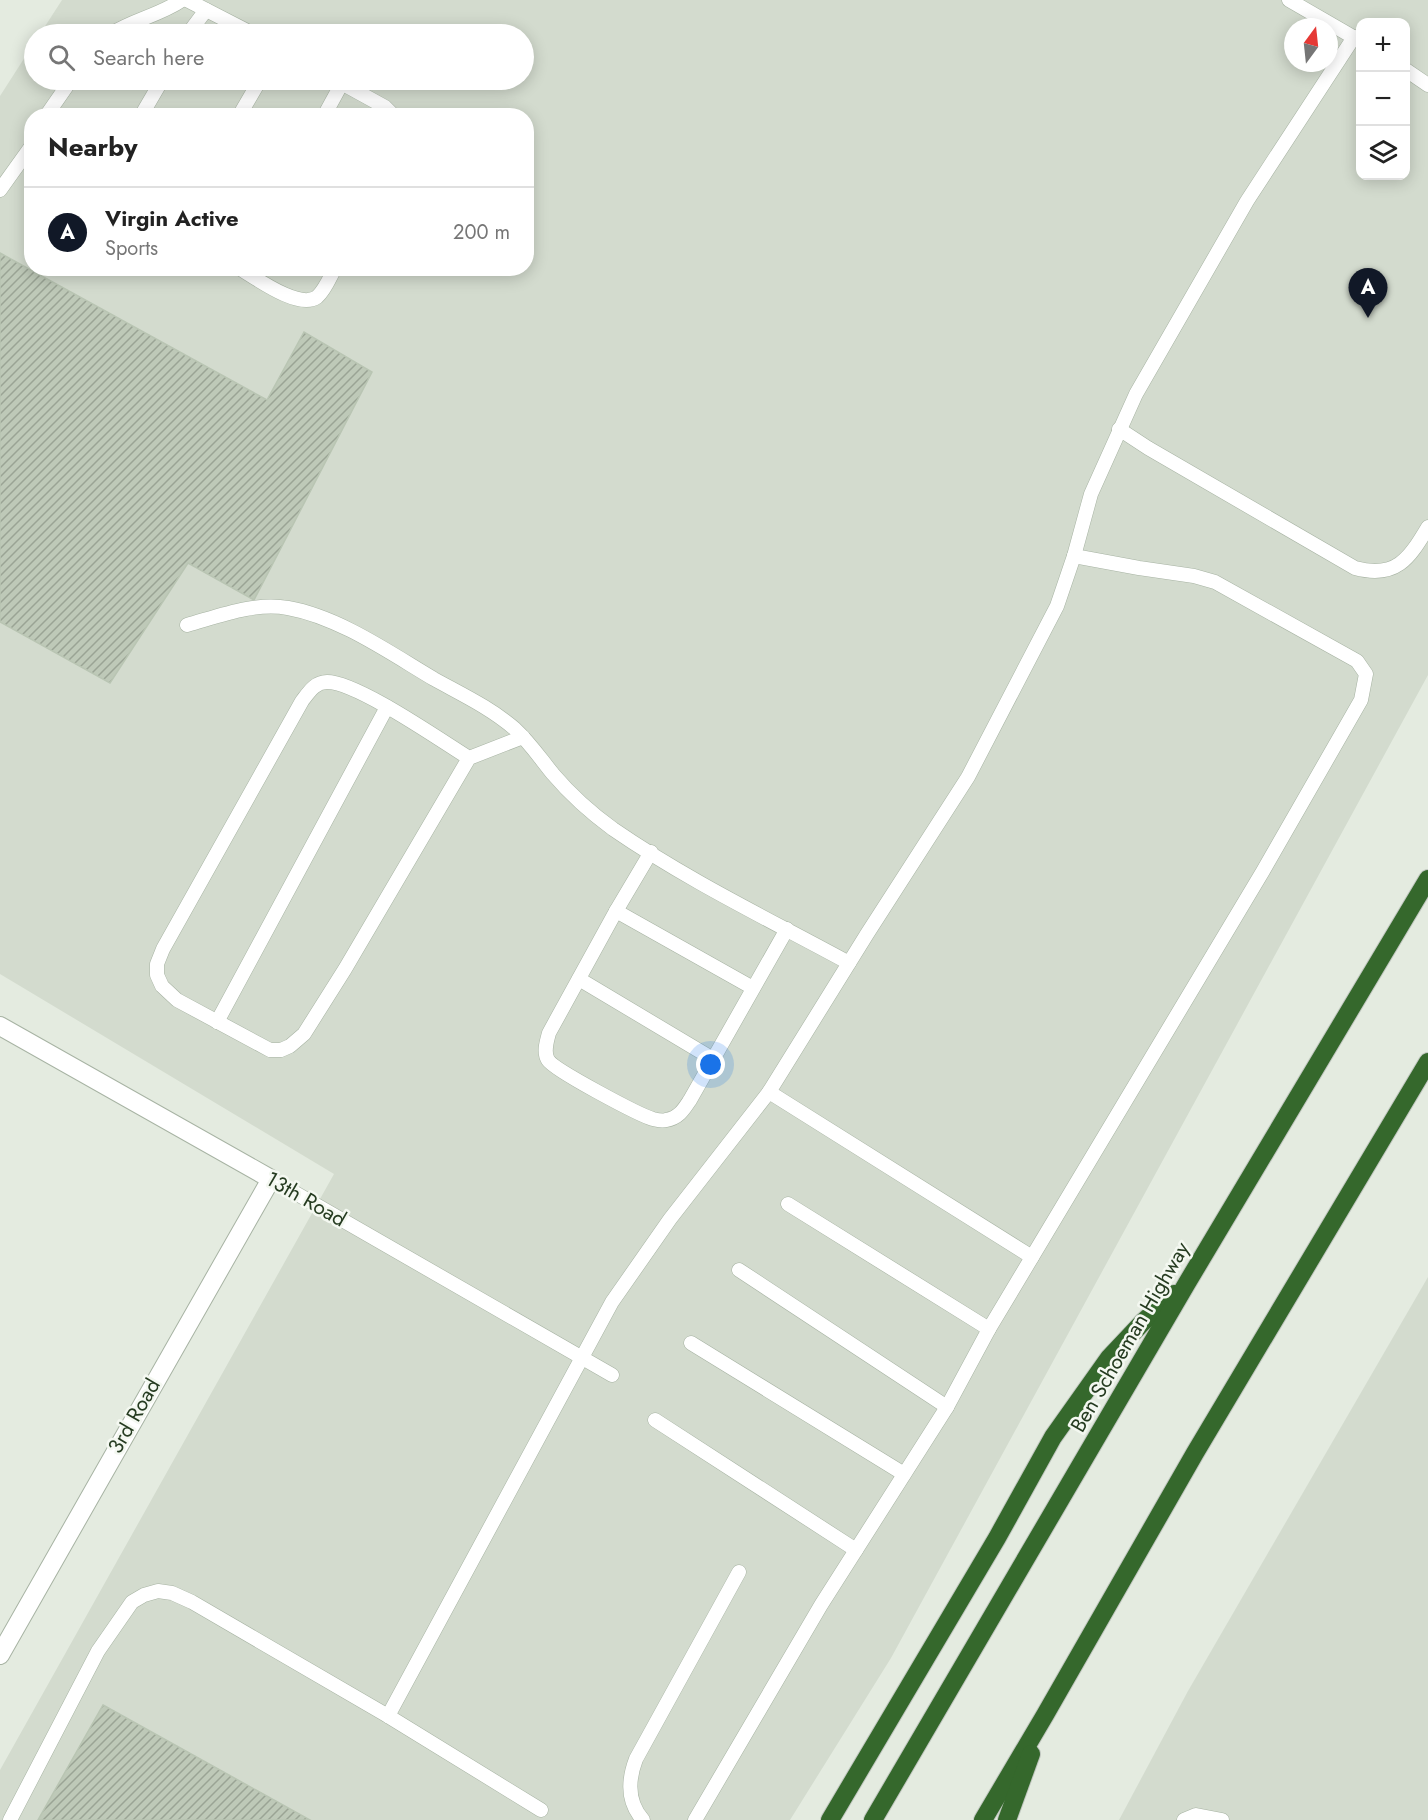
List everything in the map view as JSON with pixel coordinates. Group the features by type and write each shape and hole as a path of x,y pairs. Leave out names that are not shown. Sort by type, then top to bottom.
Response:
{"highway":[{"name":"Ben Schoeman Highway","path":"873,1820 1187,1283 1428,879"},
{"path":"983,1820 1195,1453 1428,1062"},
{"path":"830,1820 991,1548 1053,1437 1109,1358 1142,1323 1187,1283"},
{"path":"1007,1820 1045,1715"}],"street":[{"name":"13th Road","path":"0,1026 271,1179"},
{"name":"3rd Road","path":"0,1655 271,1179"}],"lane":[{"path":"130,24 182,0"},
{"path":"187,0 233,24"},
{"path":"1289,0 1356,38"},
{"path":"196,24 206,10"},
{"path":"388,1716 612,1302 700,1179 769,1092 968,777 1057,606 1091,494 1136,394 1247,201 1356,40"},
{"path":"1409,72 1428,85"},
{"path":"52,108 64,90"},
{"path":"146,108 156,90"},
{"path":"244,108 254,90"},
{"path":"327,108 335,90"},
{"path":"354,90 385,108"},
{"path":"0,190 24,157"},
{"path":"254,276 298,300 310,300 318,296 330,276"},
{"path":"1119,429 1355,568 1375,571 1394,568 1406,560 1415,549 1428,526"},
{"path":"696,1820 821,1605 947,1407 989,1329 1281,841 1361,700 1366,674 1357,661 1215,582 1194,576 1074,556"},
{"path":"187,625 260,607 287,608 321,616 368,640 487,709 523,737 553,774 585,807 612,828 683,872 849,963"},
{"path":"469,758 387,706 344,686 328,682 319,683 311,688 163,948 157,975 162,986 177,1000 270,1050 281,1050 290,1046 304,1034 345,969 469,758 523,737"},
{"path":"217,1022 387,706"},
{"path":"651,852 616,910 549,1033 546,1045 549,1061 562,1071 645,1116 664,1121 674,1118 681,1113 787,929"},
{"path":"616,910 753,987"},
{"path":"579,979 713,1059"},
{"path":"769,1092 1032,1257"},
{"name":"13th Road","path":"271,1179 612,1375"},
{"path":"788,1204 989,1329"},
{"path":"739,1270 947,1407"},
{"path":"691,1343 904,1474"},
{"path":"655,1420 856,1550"},
{"path":"643,1820 637,1813 631,1798 630,1775 636,1759 739,1572"},
{"path":"10,1820 98,1651 132,1602 158,1591 172,1593 192,1602 388,1716 541,1810"},
{"path":"1184,1820 1196,1815 1222,1820"}],"shaded area":[{"path":"62,0 1428,0 1428,675 891,1658 790,1820 0,1820 0,1770 334,1174 0,974 0,96 24,59 24,90 534,90 534,24 46,24"},
{"path":"1428,1277 1428,1820 1119,1820 1188,1691"}],"building":[{"path":"0,253 24,266 24,276 42,276 267,400 304,332 372,372 254,600 188,563 110,683 0,622"},
{"path":"103,1705 310,1820 38,1820"}],"place":[{"name":"Virgin Active","path":"1368,318"}]}
